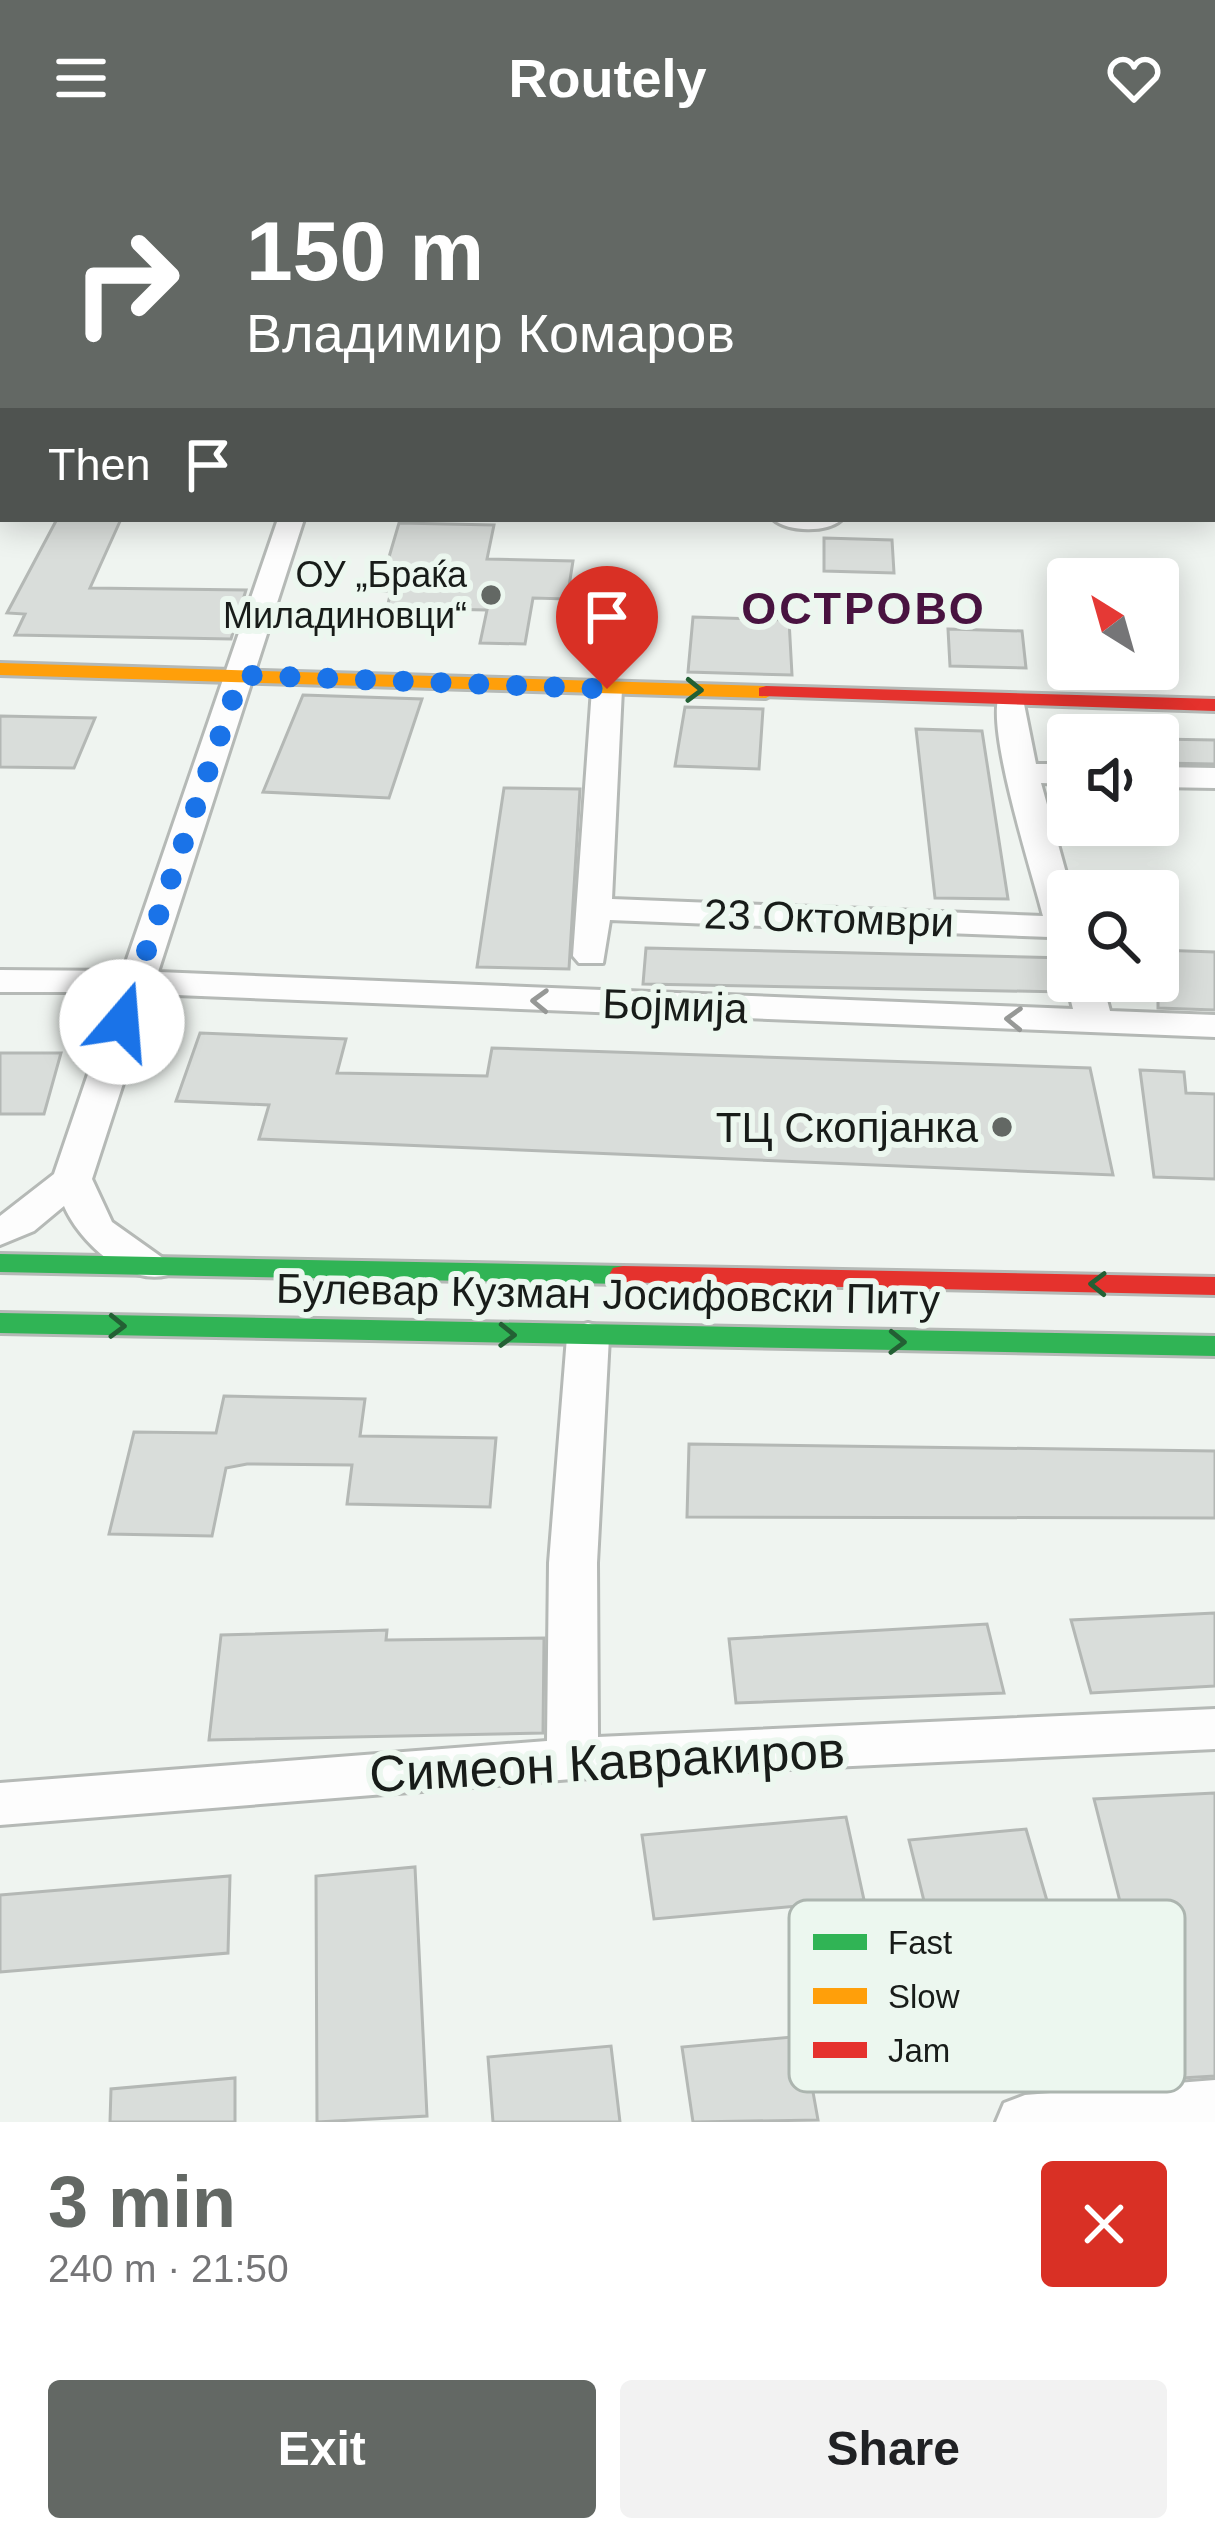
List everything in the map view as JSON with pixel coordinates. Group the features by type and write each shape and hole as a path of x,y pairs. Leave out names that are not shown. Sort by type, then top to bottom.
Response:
{"street":[{"path":"0,1232 20,1222 72,1179 290,522"},
{"path":"0,669 1215,706"},
{"path":"591,956 607,689"},
{"path":"1011,700 1014,742 1049,870"},
{"path":"1024,773 1047,774"},
{"path":"1179,777 1215,778"},
{"name":"23 Октомври","path":"596,910 1047,934"},
{"name":"Бојмија","path":"0,981 1215,1026"},
{"path":"1090,1002 1095,1022"},
{"path":"72,1179 94,1230 154,1266"},
{"name":"Булевар Кузман Јосифовски Питу","path":"0,1263 1215,1286"},
{"name":"Булевар Кузман Јосифовски Питу","path":"0,1323 1215,1346"},
{"path":"572,1759 573,1564 588,1337"},
{"name":"Симеон Кавракиров","path":"0,1804 572,1759 1215,1729"},
{"path":"1025,2122 1215,2106"}],"building":[{"path":"55,522 120,522 90,588 246,590 231,639 15,635 25,614 7,613"},
{"path":"399,523 494,525 487,559 573,561 567,599 533,598 525,644 480,643 487,610 387,608 391,591 379,591"},
{"path":"824,538 892,540 894,573 824,571"},
{"path":"693,617 789,620 792,675 688,672"},
{"path":"948,629 1022,631 1026,668 950,666"},
{"path":"303,695 422,699 389,798 263,792"},
{"path":"685,707 763,709 759,769 675,766"},
{"path":"0,716 95,718 74,768 0,767"},
{"path":"916,729 982,731 1008,899 935,898"},
{"path":"1179,739 1215,740 1215,764 1179,763"},
{"path":"504,788 580,789 569,969 477,967"},
{"path":"646,948 1047,958 1047,992 643,984"},
{"path":"1179,951 1215,952 1215,1010 1158,1008 1158,1002 1179,1002"},
{"path":"200,1033 346,1039 337,1073 487,1076 492,1048 1090,1068 1113,1175 259,1139 269,1105 176,1101"},
{"path":"0,1053 61,1053 44,1114 0,1114"},
{"path":"1140,1070 1184,1072 1186,1093 1215,1094 1215,1179 1154,1177"},
{"path":"224,1396 365,1399 360,1436 496,1438 490,1507 347,1504 352,1465 247,1464 226,1468 212,1536 109,1534 134,1432 216,1433"},
{"path":"689,1444 1215,1451 1215,1518 687,1517"},
{"path":"1215,1613 1215,1686 1091,1693 1071,1620"},
{"path":"987,1624 1004,1693 736,1703 729,1639"},
{"path":"387,1630 386,1640 544,1638 543,1733 209,1740 221,1635"},
{"path":"1215,1793 1215,2076 1185,2078 1185,1900 1120,1900 1094,1799"},
{"path":"846,1817 864,1900 789,1900 789,1907 654,1919 642,1835"},
{"path":"1026,1829 1047,1900 924,1900 909,1840"},
{"path":"415,1867 427,2116 317,2122 316,1876"},
{"path":"230,1876 228,1953 0,1972 0,1895"},
{"path":"789,2037 789,2092 813,2092 818,2120 693,2122 682,2047"},
{"path":"611,2046 620,2122 493,2122 488,2057"},
{"path":"235,2078 235,2122 110,2122 111,2089"}],"traffic: fast":[{"path":"0,1263 623,1275"},
{"path":"0,1323 1215,1346"}],"traffic: slow":[{"path":"0,669 766,692"}],"traffic: jam":[{"path":"766,692 1215,705"},
{"path":"623,1275 1215,1286"}],"place":[{"name":"ОУ „Браќа Миладиновци“","path":"491,595"},
{"name":"ТЦ Скопјанка","path":"1002,1127"}],"district":[{"name":"ОСТРОВО","path":"864,608"}],"route":[{"path":"122,1022 241,675 607,689"}]}
